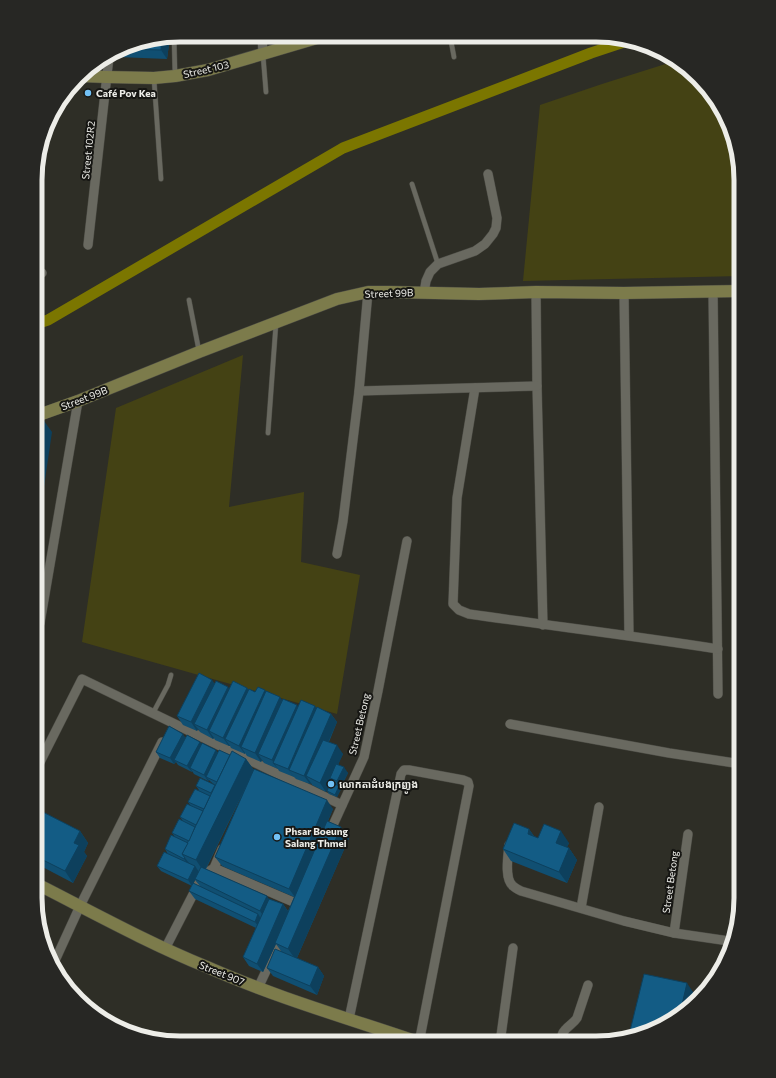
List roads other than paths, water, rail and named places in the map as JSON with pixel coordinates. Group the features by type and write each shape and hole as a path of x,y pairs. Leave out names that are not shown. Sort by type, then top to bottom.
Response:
{"street":[{"path":"262,42 263,55"},
{"name":"Street 103","path":"88,77 154,78 176,76 208,70 305,42"},
{"name":"Street 102R2","path":"88,245 108,63"},
{"path":"424,293 426,281 430,272 438,264 475,251 485,244 493,234 496,228 497,218 488,174"},
{"path":"713,291 718,694"},
{"name":"Street 99B","path":"42,414 337,299 368,292 479,294 536,292 624,293 734,291"},
{"path":"337,554 343,521 359,391 368,292"},
{"path":"536,292 543,625"},
{"path":"624,293 629,635"},
{"path":"359,391 537,386"},
{"path":"475,388 457,498 453,604 459,610 469,614 543,625 629,635 718,649"},
{"path":"42,611 78,401"},
{"name":"Street Betong","path":"326,840 364,757 407,541"},
{"path":"42,758 82,679 153,713 168,729 342,805"},
{"path":"510,724 669,753 734,763"},
{"path":"56,959 80,906 168,729"},
{"path":"349,1019 401,774 404,770 410,770 464,780 468,782 469,786 420,1036"},
{"path":"581,908 599,806"},
{"name":"Street Betong","path":"674,933 688,834"},
{"path":"165,948 203,875 214,868 227,839"},
{"path":"509,843 507,872 508,881 512,886 522,891 624,921 674,933 727,941"},
{"path":"214,868 298,904"},
{"name":"Street 907","path":"42,887 206,967 258,988 401,1036"},
{"path":"258,988 284,932"},
{"path":"501,1036 513,948"},
{"path":"562,1036 564,1030 575,1022 588,985"}],"lane":[{"path":"174,42 176,76"},
{"path":"451,42 454,57"},
{"path":"263,55 266,92"},
{"path":"154,78 161,179"},
{"path":"412,184 438,264"},
{"path":"189,300 199,352"},
{"path":"268,433 276,322"},
{"path":"153,713 168,685 171,675"}],"waterway":[{"path":"42,322 48,320 343,148 618,44"}],"place":[{"name":"Café Pov Kea","path":"88,93"},
{"name":"លោកតាដំបងក្រញូង","path":"331,784"},
{"name":"Phsar Boeung Salang Thmei","path":"277,837"}]}
